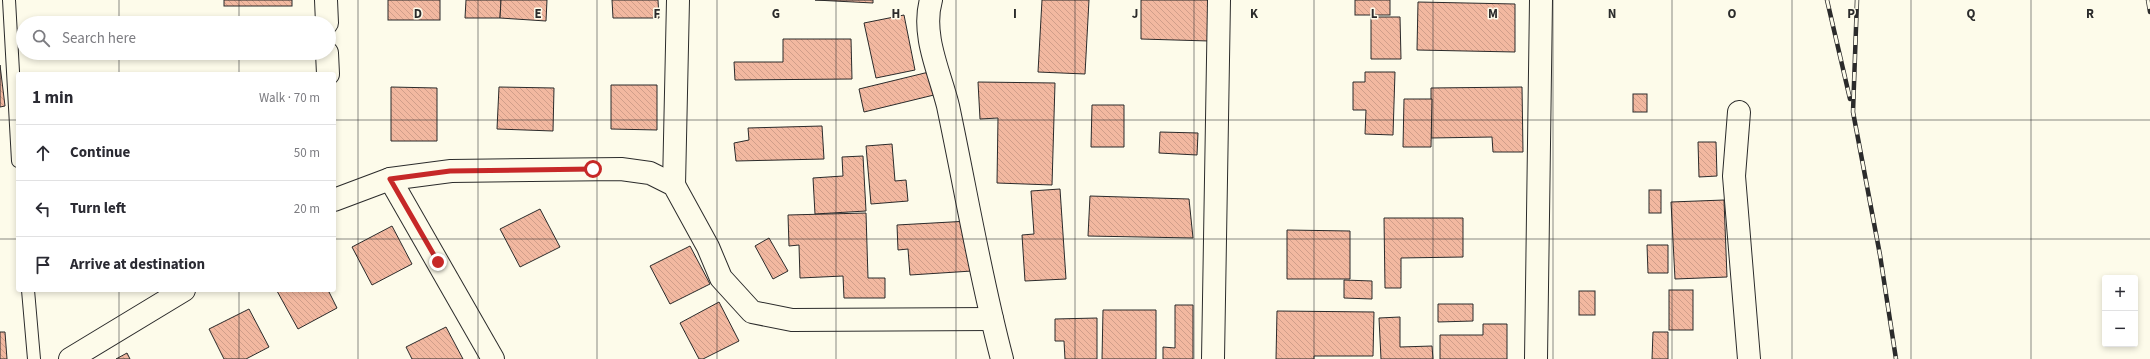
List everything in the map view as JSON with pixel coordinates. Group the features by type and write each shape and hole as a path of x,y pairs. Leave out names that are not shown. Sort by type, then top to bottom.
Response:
{"street":[{"path":"326,0 327,16"},
{"path":"678,0 674,185 708,247 721,278 752,312 792,320 992,319"},
{"path":"931,0 927,13 932,49 948,105 992,319 1002,359"},
{"path":"1213,359 1219,0"},
{"path":"1536,359 1541,0"},
{"path":"328,60 328,72"},
{"path":"1739,112 1734,176 1749,359"},
{"path":"336,199 390,179 450,171 621,169 650,173 674,185"},
{"path":"390,179 493,359"},
{"path":"70,359 181,292"}],"lane":[{"path":"9,0 16,125"},
{"path":"28,292 34,359"}],"building":[{"path":"224,0 292,0 292,6 224,6"},
{"path":"388,0 440,0 440,20 388,20"},
{"path":"466,0 501,0 500,18 465,18"},
{"path":"501,0 547,0 546,21 500,18"},
{"path":"612,0 658,0 659,18 613,18"},
{"path":"815,0 873,0 873,3"},
{"path":"1042,0 1089,0 1085,74 1038,72"},
{"path":"1141,0 1210,0 1209,41 1141,39"},
{"path":"1355,0 1390,0 1390,15 1355,15"},
{"path":"1418,2 1515,4 1515,52 1417,50"},
{"path":"904,15 915,70 876,78 864,23"},
{"path":"1371,17 1400,17 1401,59 1371,59"},
{"path":"783,39 851,39 852,79 735,80 734,62 783,62"},
{"path":"0,65 5,106 0,107"},
{"path":"933,71 938,94 864,112 859,89"},
{"path":"1365,72 1395,72 1393,135 1365,134 1366,110 1353,110 1353,82 1365,82"},
{"path":"978,82 1055,83 1052,185 997,183 998,118 980,119"},
{"path":"611,85 657,85 657,130 611,129"},
{"path":"391,87 437,88 437,141 391,141"},
{"path":"499,87 554,88 553,131 497,129"},
{"path":"1522,87 1523,152 1493,152 1492,137 1431,138 1431,88"},
{"path":"1633,94 1647,94 1647,112 1633,112"},
{"path":"1404,99 1432,99 1431,147 1403,147"},
{"path":"1092,105 1124,105 1124,147 1091,147"},
{"path":"822,126 824,159 736,161 734,143 749,140 748,128"},
{"path":"1160,132 1198,133 1197,155 1159,153"},
{"path":"1698,142 1716,142 1717,176 1699,177"},
{"path":"892,144 895,181 906,180 908,201 871,204 866,146"},
{"path":"863,156 866,211 815,214 813,178 843,176 842,157"},
{"path":"1060,189 1066,279 1025,281 1022,235 1034,234 1031,191"},
{"path":"1649,190 1661,190 1661,213 1649,213"},
{"path":"1090,196 1189,199 1193,238 1088,236"},
{"path":"1724,200 1727,277 1675,279 1671,202"},
{"path":"540,209 560,247 520,267 500,229"},
{"path":"866,213 868,278 885,278 885,298 844,298 843,276 800,278 799,245 789,246 788,215"},
{"path":"1384,218 1463,218 1463,257 1401,258 1401,288 1385,288"},
{"path":"969,221 972,271 910,275 908,249 898,250 897,225"},
{"path":"392,226 412,264 372,285 352,247"},
{"path":"1287,230 1350,231 1350,279 1287,279"},
{"path":"769,238 788,271 773,279 755,246"},
{"path":"1647,245 1668,245 1668,273 1648,273"},
{"path":"690,246 710,284 670,304 650,266"},
{"path":"1344,280 1372,281 1372,299 1344,298"},
{"path":"1669,290 1693,290 1693,330 1669,330"},
{"path":"1579,291 1595,291 1595,315 1579,315"},
{"path":"278,292 329,292 337,308 298,329"},
{"path":"719,302 739,341 703,359 699,359 680,323"},
{"path":"1438,304 1473,304 1473,321 1438,322"},
{"path":"1175,305 1193,305 1193,359 1163,359 1163,347 1175,348"},
{"path":"249,309 269,347 246,359 224,359 209,329"},
{"path":"1103,310 1156,310 1156,359 1102,359"},
{"path":"1277,311 1374,312 1373,356 1314,356 1314,359 1276,359"},
{"path":"1400,317 1400,347 1432,346 1433,359 1381,359 1379,318"},
{"path":"1097,318 1097,359 1065,359 1064,341 1055,341 1055,319"},
{"path":"1483,324 1507,324 1507,359 1440,359 1440,335 1483,335"},
{"path":"446,327 463,359 412,359 406,347"},
{"path":"0,332 5,332 7,359 0,359"},
{"path":"1653,332 1668,332 1668,359 1652,359"},
{"path":"127,353 130,359 116,359"}],"railway":[{"path":"1827,0 1850,99"},
{"path":"1857,0 1853,112 1880,255 1896,359"},
{"path":"2148,0 2150,12"}],"route":[{"path":"438,262 390,179 450,171 593,169"}]}
